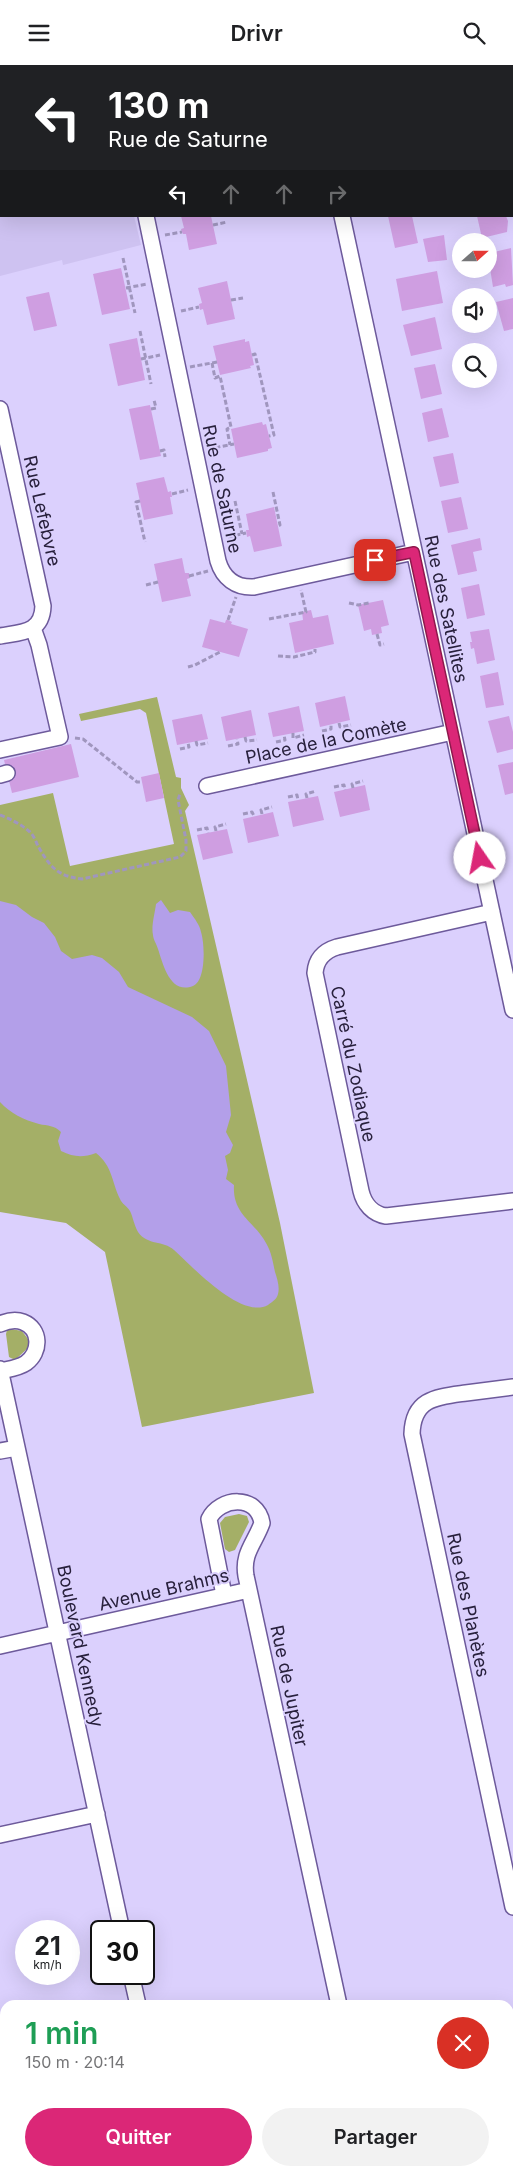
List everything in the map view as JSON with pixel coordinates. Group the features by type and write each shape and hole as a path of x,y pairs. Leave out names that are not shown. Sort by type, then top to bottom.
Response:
{"street":[{"name":"Rue de Saturne","path":"146,217 220,566 226,577 240,585"},
{"name":"Rue des Satellites","path":"342,217 513,1010"},
{"name":"Rue Lefebvre","path":"0,409 42,597 43,613 37,625"},
{"path":"240,585 254,587 414,552"},
{"path":"0,636 37,625 39,645 60,737 0,750"},
{"name":"Place de la Comète","path":"207,786 453,732"},
{"name":"Carré du Zodiaque","path":"492,912 337,947 321,955 315,973 361,1191 368,1206 376,1213 386,1217 513,1201"},
{"path":"0,1323 16,1320 23,1322 34,1329 37,1342 35,1353 25,1364 0,1370"},
{"name":"Boulevard Kennedy","path":"0,1370 120,1920"},
{"name":"Rue des Planètes","path":"513,1387 434,1398 418,1411 412,1426 412,1434 513,1907"},
{"path":"0,1451 17,1447"},
{"name":"Rue de Jupiter","path":"224,1595 210,1519 216,1509 231,1503 240,1502 253,1505 261,1517 259,1530 245,1560 249,1590 338,2000"},
{"name":"Avenue Brahms","path":"0,1646 249,1590"},
{"path":"0,1835 97,1814"},
{"path":"134,1985 137,2000"}],"path":[{"path":"213,225 227,222"},
{"path":"123,258 128,288 135,313"},
{"path":"128,288 160,282"},
{"path":"231,300 243,298"},
{"path":"167,314 200,307"},
{"path":"140,331 151,384"},
{"path":"141,359 175,352"},
{"path":"252,355 255,354 271,419 274,435 269,437"},
{"path":"178,369 217,362"},
{"path":"195,451 232,444 227,429 231,427 220,376 214,378 212,363"},
{"path":"151,409 156,408 154,400"},
{"path":"160,451 164,450 165,457"},
{"path":"273,492 280,525 278,526"},
{"path":"140,501 136,502 145,542"},
{"path":"235,501 242,534"},
{"path":"269,619 306,612 298,577"},
{"path":"146,585 158,582"},
{"path":"228,621 240,585"},
{"path":"348,603 358,605 369,603"},
{"path":"377,634 380,645 384,644"},
{"path":"278,656 294,657 315,652 315,649"},
{"path":"188,667 220,652"},
{"path":"339,723 340,727 351,725"},
{"path":"322,731 332,729 330,725"},
{"path":"292,733 293,737 304,735"},
{"path":"276,741 285,740 284,735"},
{"path":"60,737 83,739 137,782 142,782"},
{"path":"245,737 246,741 257,739"},
{"path":"228,746 238,744 237,739"},
{"path":"196,741 197,745 208,743"},
{"path":"180,749 189,747 188,743"},
{"path":"353,788 352,784 363,781"},
{"path":"334,787 344,785 345,790"},
{"path":"307,798 306,794 316,791"},
{"path":"0,815 10,818 31,833 51,867 69,877 82,879 180,857 186,851 186,841 178,800 180,794"},
{"path":"288,797 297,795 298,800"},
{"path":"262,814 261,810 272,807"},
{"path":"243,814 252,811 254,816"},
{"path":"216,831 215,827 226,824"},
{"path":"197,831 207,828 208,833"}],"shaded area":[{"path":"0,217 134,217 141,245 63,265 62,260 0,276"},
{"path":"161,900 170,913 178,910 190,912 200,929 204,953 203,962 200,977 193,986 185,988 173,982 162,962 153,931 156,904"},
{"path":"0,901 16,905 44,923 55,937 61,951 72,959 92,955 102,958 119,972 128,987 192,1017 209,1031 226,1066 231,1115 226,1132 233,1145 230,1153 225,1156 228,1170 226,1179 234,1185 234,1195 240,1211 261,1236 271,1253 279,1291 275,1299 268,1305 257,1308 244,1305 231,1298 170,1247 142,1236 138,1232 130,1211 121,1201 109,1169 102,1158 96,1153 78,1156 61,1151 58,1141 61,1132 53,1127 23,1118 8,1110 0,1102"}],"green space":[{"path":"157,697 176,777 181,778 181,788 189,805 185,811 280,1223 314,1393 142,1427 105,1252 66,1223 0,1212 0,805 53,793 70,866 174,844 146,713 140,709 81,721 79,714"},
{"path":"7,1330 22,1331 28,1339 28,1348 15,1360 9,1357 6,1334"},
{"path":"239,1514 247,1516 249,1522 235,1550 229,1552 225,1549 220,1523 225,1517"}],"building":[{"path":"181,217 211,217 217,244 189,250 186,234 183,234 181,229 184,228"},
{"path":"388,217 412,217 418,243 395,248"},
{"path":"477,217 506,217 507,232 498,234 481,233"},
{"path":"444,235 447,260 428,262 423,239"},
{"path":"511,248 513,285 506,287 505,284 493,287 492,278 498,277 498,251"},
{"path":"121,268 130,309 102,315 93,274"},
{"path":"437,271 443,303 402,311 396,279"},
{"path":"227,281 235,319 207,325 203,309 200,310 199,304 202,303 198,288"},
{"path":"49,292 57,326 34,331 26,297"},
{"path":"513,298 513,329 504,331 497,302"},
{"path":"435,317 442,349 411,356 403,325"},
{"path":"137,338 145,380 118,386 109,344"},
{"path":"245,339 245,342 249,341 254,365 250,366 251,368 220,375 213,346"},
{"path":"435,364 442,394 421,399 414,368"},
{"path":"150,405 161,456 140,460 129,409"},
{"path":"442,408 449,437 428,442 422,413"},
{"path":"262,422 263,425 266,424 272,448 268,449 268,451 237,458 231,429"},
{"path":"453,453 459,483 440,487 433,457"},
{"path":"164,477 168,492 171,491 172,497 170,497 173,514 144,520 136,483"},
{"path":"461,497 468,529 448,533 441,501"},
{"path":"274,507 282,546 254,552 250,536 247,537 246,530 249,530 246,514"},
{"path":"480,538 482,550 473,552 477,571 458,575 451,545"},
{"path":"182,558 185,573 189,573 190,578 187,579 191,596 162,602 154,564"},
{"path":"479,584 485,615 467,619 461,588"},
{"path":"383,600 389,625 381,627 382,633 372,635 371,629 364,631 358,605"},
{"path":"311,610 313,618 328,615 334,644 295,653 289,623 303,620 302,612"},
{"path":"210,619 225,623 228,620 232,622 231,624 248,629 239,657 202,647"},
{"path":"489,629 495,660 477,664 474,648 471,649 470,632"},
{"path":"498,672 504,705 486,708 480,676"},
{"path":"345,696 350,720 320,727 315,703"},
{"path":"299,706 304,731 273,737 268,713"},
{"path":"251,710 256,735 226,741 221,717"},
{"path":"202,714 208,739 177,745 172,720"},
{"path":"509,716 513,732 513,749 497,753 488,721"},
{"path":"71,744 79,777 12,793 4,760"},
{"path":"513,762 513,793 505,795 498,765"},
{"path":"159,773 164,798 146,802 141,777"},
{"path":"365,785 370,810 340,817 334,792"},
{"path":"318,796 324,820 293,827 288,802"},
{"path":"273,812 279,836 248,843 243,819"},
{"path":"227,829 233,853 203,860 197,835"}],"route":[{"path":"375,560 414,552 480,858"}]}
